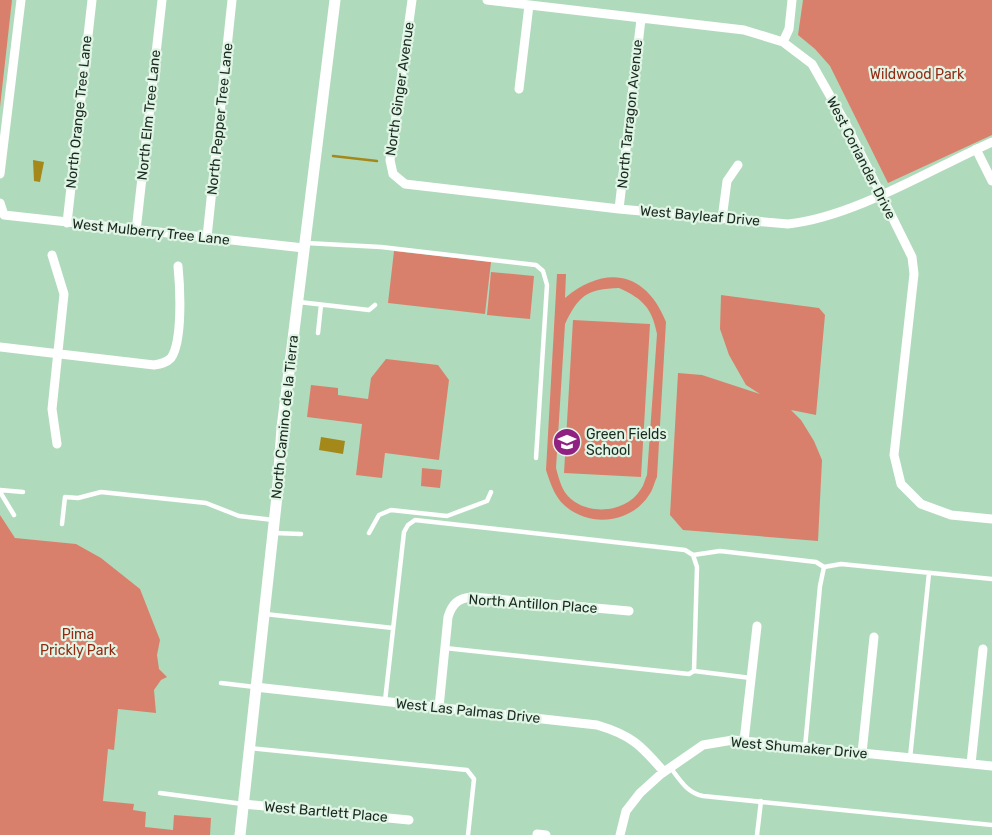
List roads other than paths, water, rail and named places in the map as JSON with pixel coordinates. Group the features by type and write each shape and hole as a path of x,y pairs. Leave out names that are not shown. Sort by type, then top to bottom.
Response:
{"street":[{"path":"0,174 21,0"},
{"name":"North Orange Tree Lane","path":"67,223 92,0"},
{"name":"North Elm Tree Lane","path":"136,231 162,0"},
{"name":"North Pepper Tree Lane","path":"208,237 232,0"},
{"name":"North Camino de la Tierra","path":"240,835 297,302 335,0"},
{"name":"North Ginger Avenue","path":"392,177 390,160 412,0"},
{"name":"West Coriander Drive","path":"487,0 744,30 783,42 812,64 846,124 912,257 914,274 894,455 901,484 921,504 952,515 992,519"},
{"path":"783,42 789,29 792,0"},
{"path":"519,89 529,5"},
{"name":"North Tarragon Avenue","path":"619,209 641,19"},
{"name":"West Bayleaf Drive","path":"392,177 405,184 619,209 788,224 811,222 880,194 992,142"},
{"path":"976,149 992,181"},
{"path":"722,219 727,181 738,164"},
{"name":"West Mulberry Tree Lane","path":"1,206 4,215 136,231 304,245"},
{"path":"52,255 64,294 52,409 56,444"},
{"path":"0,347 154,365 172,363 181,296 178,266"},
{"name":"North Antillon Place","path":"440,707 448,617 453,598 472,597 629,611"},
{"path":"744,741 756,626"},
{"path":"862,753 874,637"},
{"path":"971,764 983,649"},
{"name":"West Las Palmas Drive","path":"256,687 605,727 622,732 667,769"},
{"name":"West Shumaker Drive","path":"620,835 626,811 640,793 667,769 703,745 733,740 992,766"},
{"name":"West Bartlett Place","path":"243,804 409,820"}],"lane":[{"path":"304,245 381,246 536,265 543,271 547,285 536,458"},
{"path":"297,302 369,310 375,305"},
{"path":"318,333 321,305"},
{"path":"0,491 23,492"},
{"path":"0,491 14,515"},
{"path":"62,524 65,497 78,498 102,492 206,503 239,516 274,520"},
{"path":"368,533 379,515 391,510 448,516 487,502 491,492"},
{"path":"384,701 404,532 408,524 415,520 685,550 693,555 697,567 694,671"},
{"path":"272,533 301,534"},
{"path":"693,555 720,551 816,562 824,567 840,564 992,579"},
{"path":"805,747 820,586 824,567"},
{"path":"910,758 929,573"},
{"path":"263,614 393,628"},
{"path":"445,648 689,674 694,671 751,678"},
{"path":"220,683 256,687"},
{"path":"249,748 467,770 474,779 468,835"},
{"path":"667,769 693,794 992,825"},
{"path":"160,793 243,804"},
{"path":"757,835 761,802"}],"waterway":[{"path":"333,156 377,161"}],"place":[{"name":"Green Fields School","path":"567,442"}],"park label":[{"name":"Wildwood Park","path":"917,74"},
{"name":"Pima Prickly Park","path":"78,642"}]}
